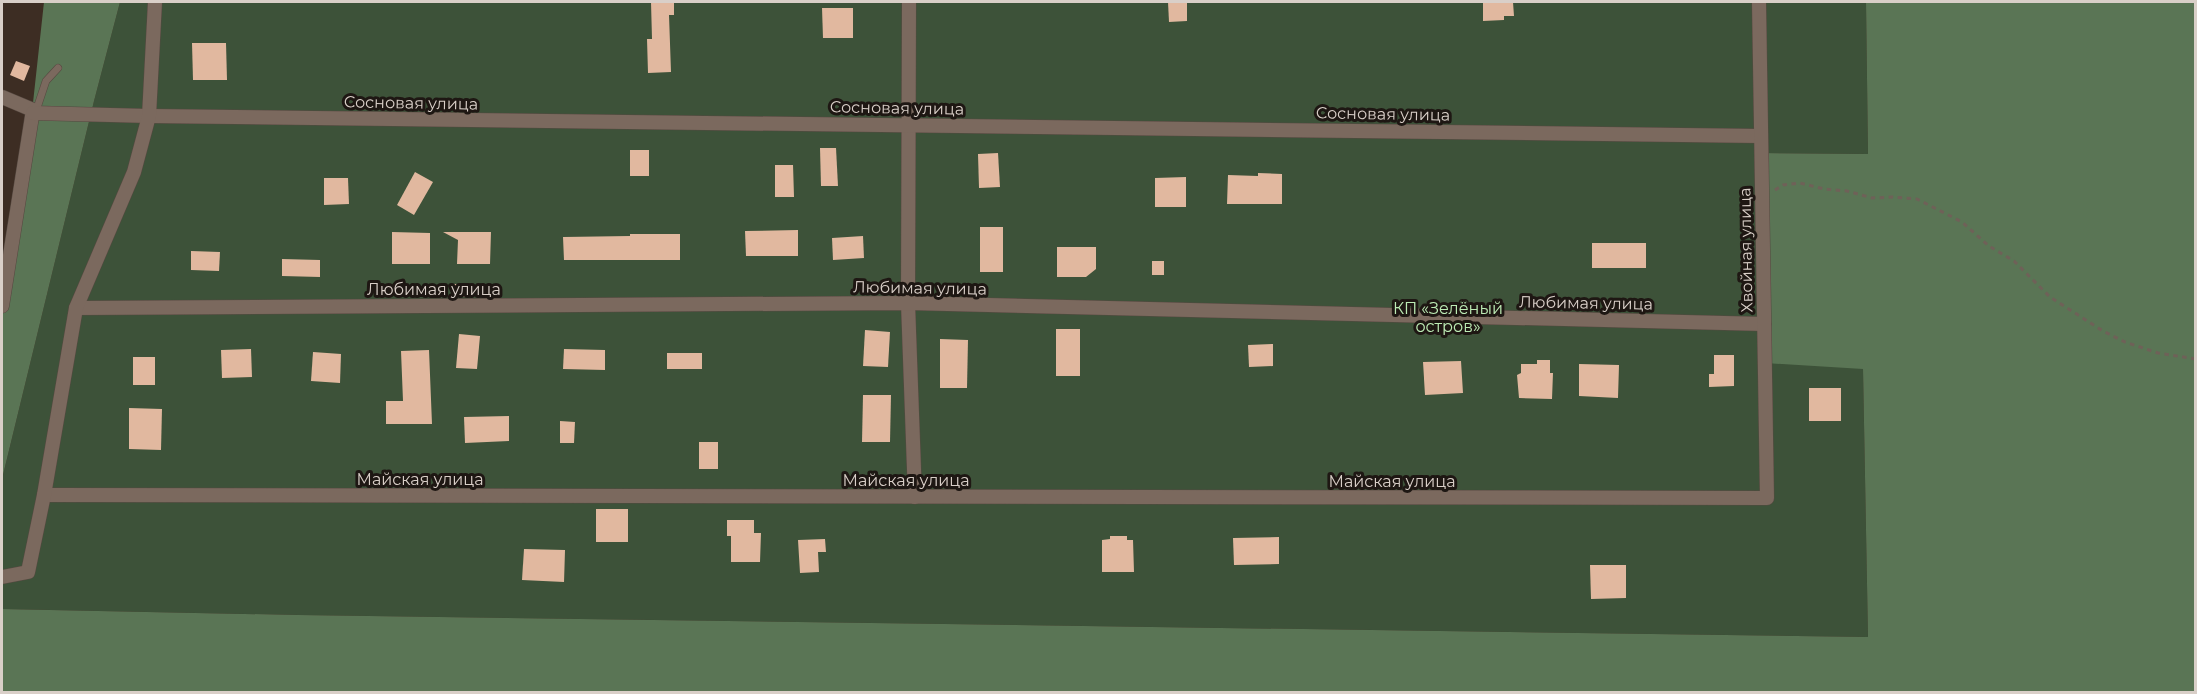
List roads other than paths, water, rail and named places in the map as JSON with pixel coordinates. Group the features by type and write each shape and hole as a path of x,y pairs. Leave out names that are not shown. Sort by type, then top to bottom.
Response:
{"street":[{"path":"2,577 28,572 44,495 76,308 134,172 149,116 155,2"},
{"path":"909,2 908,303 915,497"},
{"name":"Хвойная улица","path":"1759,2 1767,498"},
{"path":"2,97 33,110 34,113 5,267 2,306"},
{"name":"Сосновая улица","path":"34,113 1760,136"},
{"name":"Любимая улица","path":"76,308 908,303 1764,324"},
{"name":"Майская улица","path":"44,495 1767,498"}],"lane":[{"path":"34,113 46,81 58,68"}],"park label":[{"name":"КП «Зелёный остров»","path":"1448,317"}]}
